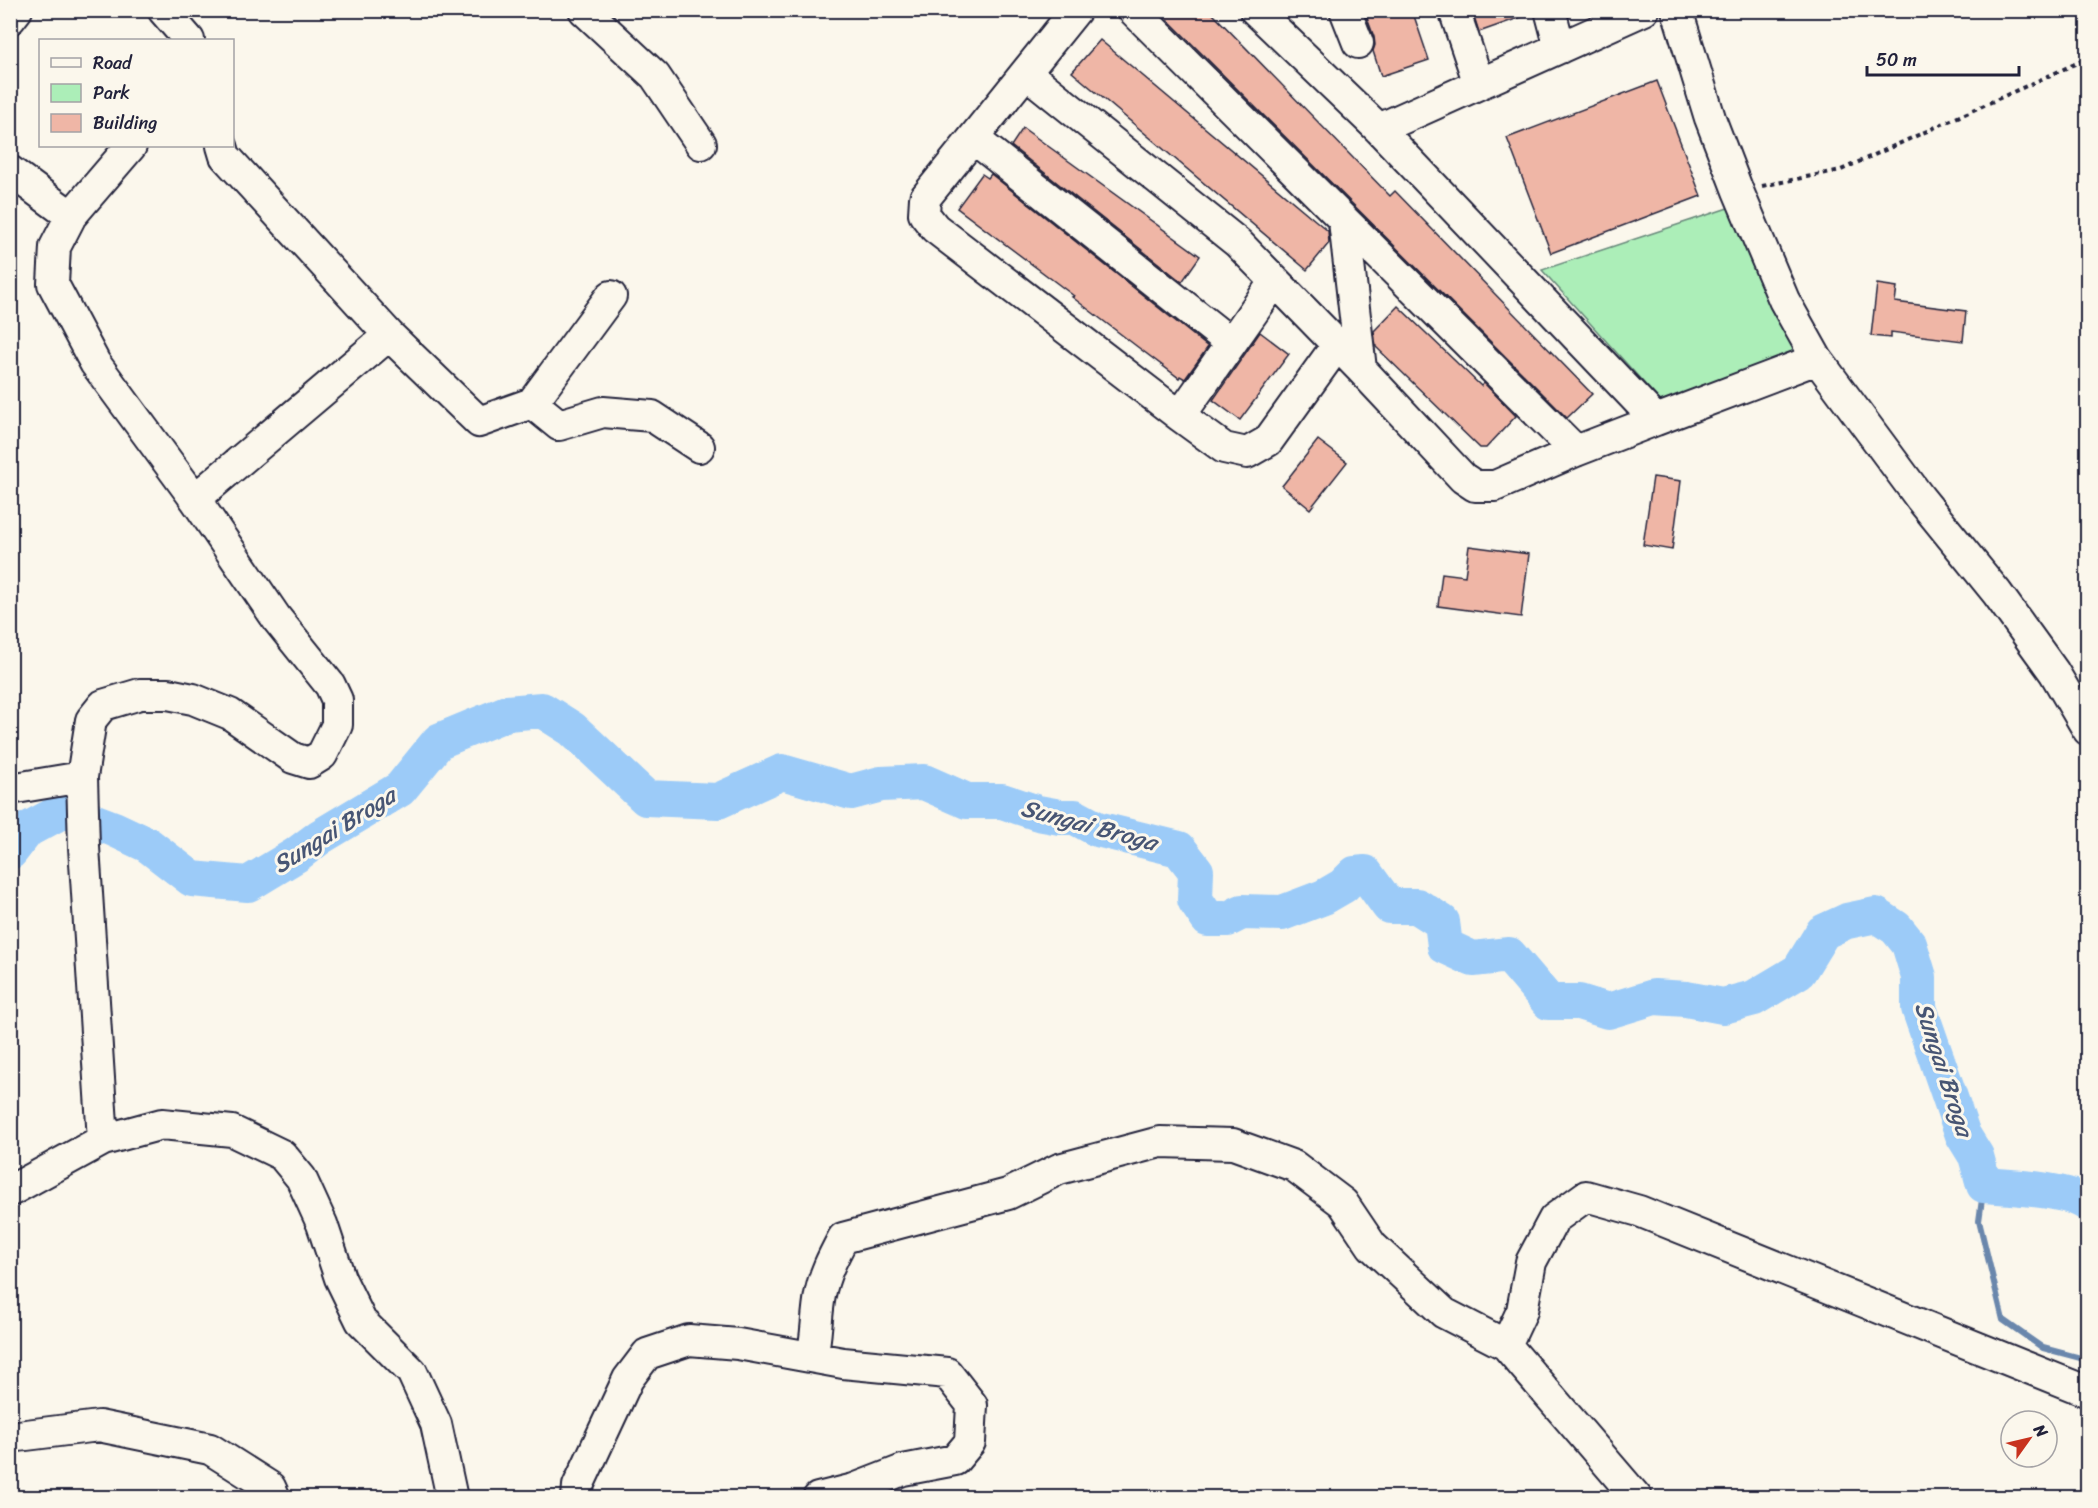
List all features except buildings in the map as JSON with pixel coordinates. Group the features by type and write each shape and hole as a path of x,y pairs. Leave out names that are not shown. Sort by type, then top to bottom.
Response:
{"street":[{"path":"10,19 17,10"},
{"path":"163,10 188,39"},
{"path":"584,10 655,76 701,144"},
{"path":"1076,10 925,198 924,214 935,228 1224,448 1247,453 1268,441 1337,345"},
{"path":"1133,10 1576,451"},
{"path":"1255,10 1378,129 1656,420"},
{"path":"1345,10 1358,43"},
{"path":"1454,10 1479,84"},
{"path":"1550,10 1560,48"},
{"path":"1677,10 1710,118 1738,191 1784,300 1817,359 1920,498 1997,593 2054,672 2088,730"},
{"path":"1378,129 1639,11"},
{"path":"1026,73 1238,243 1474,486 1495,486 1576,451 1817,359"},
{"path":"973,138 1231,344"},
{"path":"103,1140 84,847 83,786 91,720 103,705 140,694 168,694 193,699 230,714 293,758 309,764 322,755 337,725 338,700 330,685 277,619 195,499 96,363 53,284 55,247 70,216 130,147"},
{"path":"222,147 225,156 389,335 479,422 532,404 611,296"},
{"path":"10,171 70,216"},
{"path":"1344,220 1361,369"},
{"path":"1180,416 1275,281"},
{"path":"195,499 389,335"},
{"path":"532,404 559,425 603,412 652,416 699,447"},
{"path":"10,789 83,786"},
{"path":"10,1191 103,1140 162,1124 232,1131 282,1155 301,1178 322,1224 340,1278 361,1321 412,1371 436,1424 452,1497"},
{"path":"812,1357 825,1275 828,1264 843,1238 1008,1194 1059,1169 1160,1142 1233,1144 1294,1166 1343,1203 1372,1246 1444,1314 1506,1345 1637,1497"},
{"path":"1506,1345 1522,1311 1531,1262 1549,1227 1554,1219 1586,1196 1639,1211 2088,1392"},
{"path":"577,1497 578,1486 628,1379 647,1354 689,1340 738,1344 843,1363 947,1373 972,1405 970,1442 954,1460 903,1470 854,1489 818,1497"},
{"path":"10,1437 99,1426 210,1449 270,1487 275,1497"}],"path":[{"path":"1738,191 1841,170 2088,58"}],"green space":[{"path":"1731,207 1800,354 1662,403 1542,270"}],"waterway":[{"name":"Sungai Broga","path":"10,852 27,830 64,810 148,845 192,879 248,884 400,789 439,741 507,713 542,710 572,729 646,798 718,801 782,772 851,792 881,784 924,782 967,801 1002,801 1038,813 1075,817 1097,829 1179,849 1196,871 1195,900 1208,919 1228,919 1242,912 1282,913 1324,897 1343,886 1355,874 1365,873 1389,906 1417,906 1442,922 1445,946 1473,959 1509,955 1549,1002 1579,1002 1608,1011 1654,997 1686,999 1723,1006 1754,998 1799,971 1823,932 1847,921 1876,915 1896,928 1909,944 1919,977 1919,1008 1963,1135 1976,1156 1984,1185 2053,1192 2079,1199 2088,1204"},
{"path":"1984,1185 1979,1221 2003,1320 2043,1348 2088,1360"}]}
